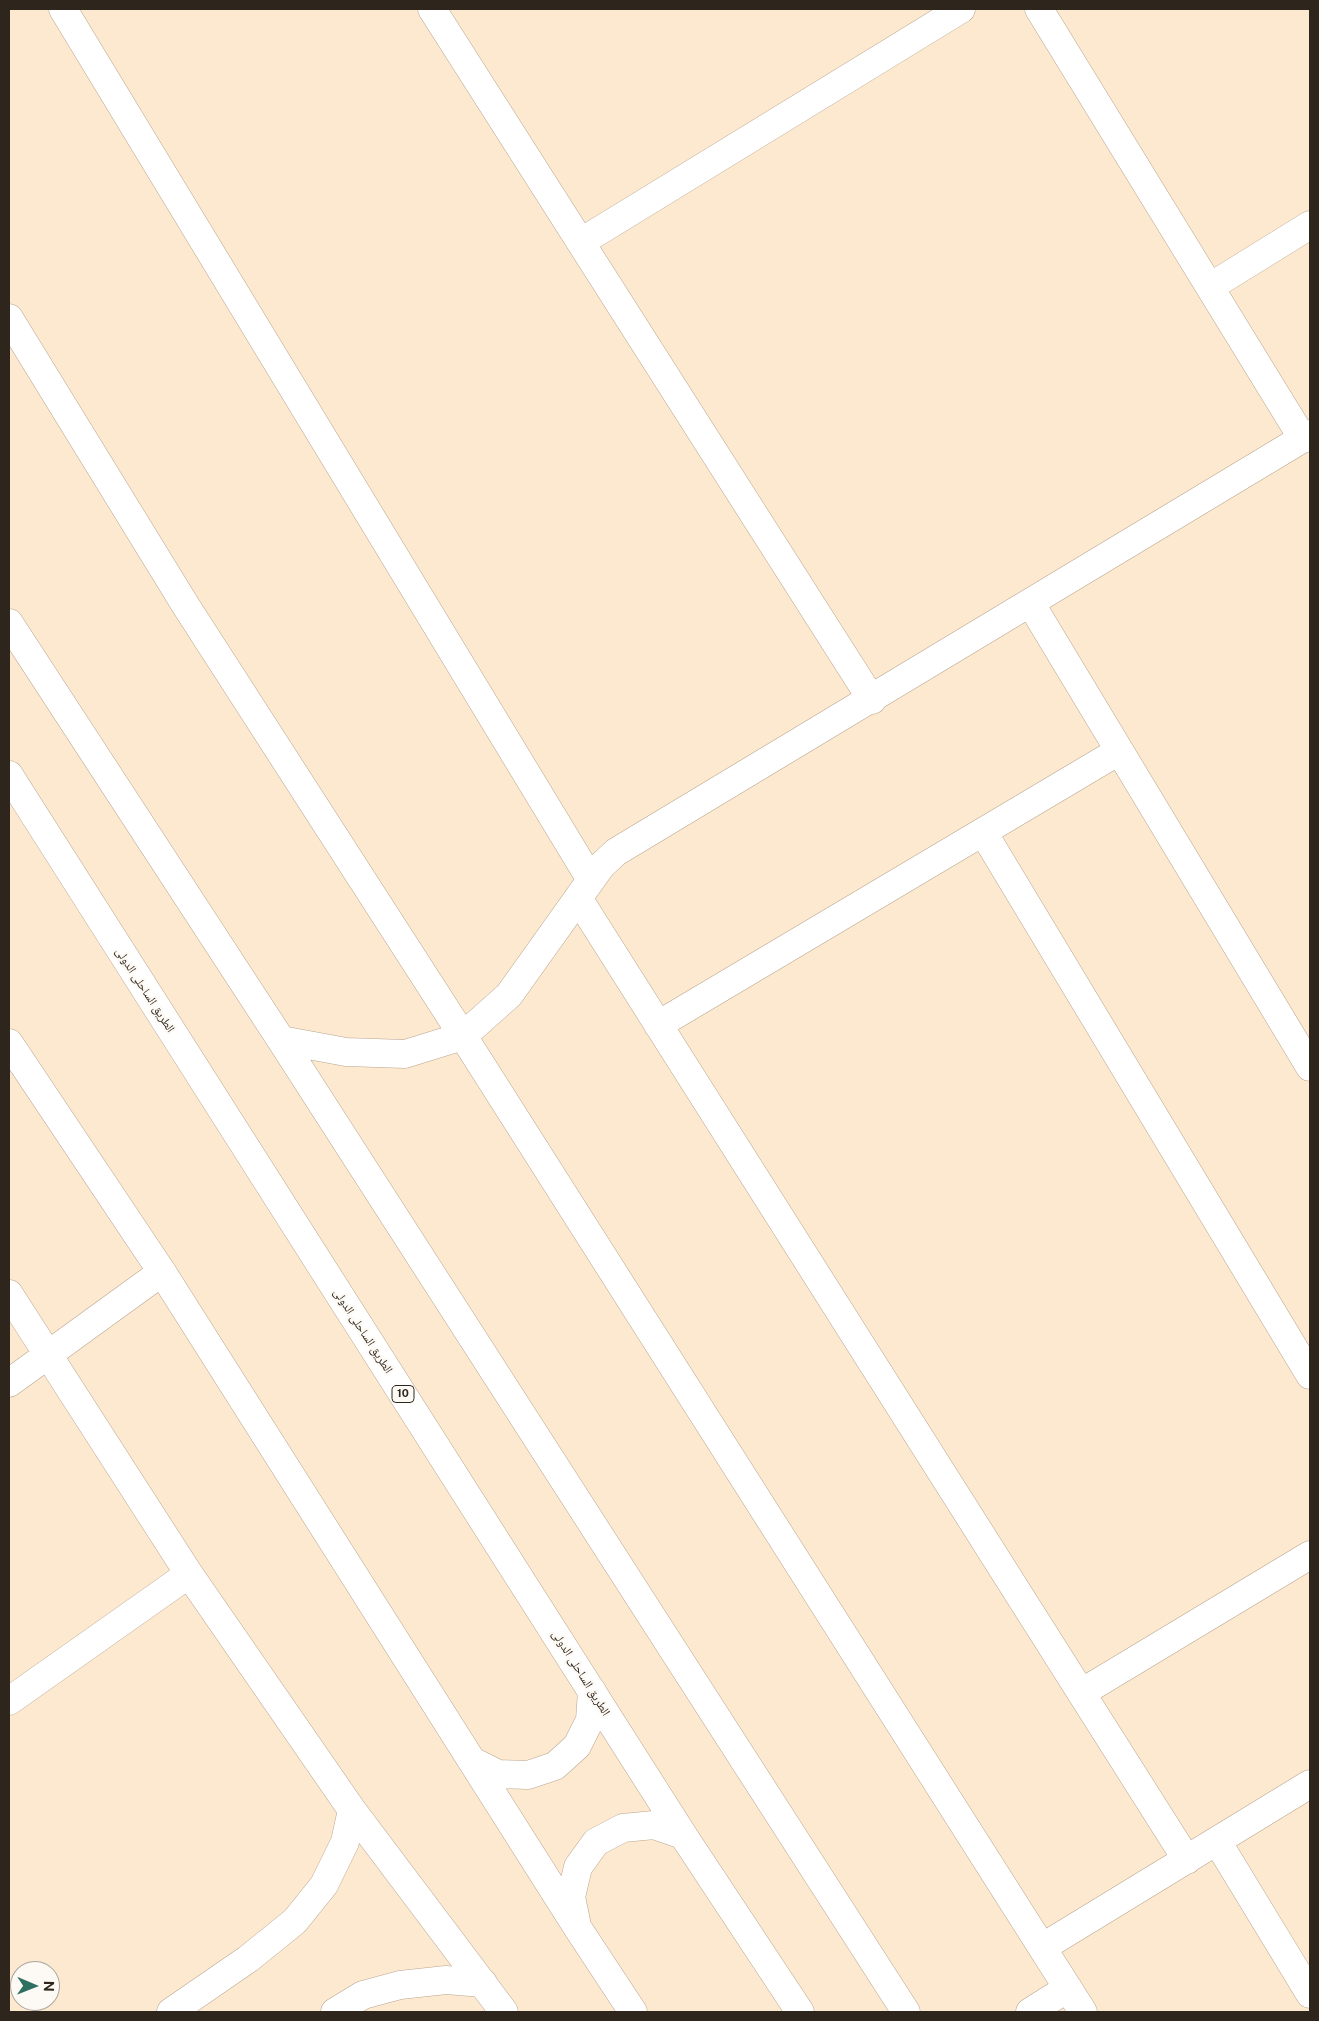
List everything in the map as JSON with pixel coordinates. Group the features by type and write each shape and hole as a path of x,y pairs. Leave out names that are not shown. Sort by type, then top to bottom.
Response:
{"main road":[{"path":"63,9 585,889 658,1025 1187,1860"},
{"path":"432,9 872,700"},
{"path":"581,242 961,9"},
{"path":"281,1040 346,1052 405,1054 463,1036 509,995 601,866 616,852 872,700 1307,436 1210,287 1039,9"},
{"path":"1210,287 1310,225"},
{"path":"9,318 186,606 463,1036 1083,2012"},
{"path":"1031,604 1310,1067"},
{"path":"9,623 281,1040 906,2012"},
{"path":"658,1025 1119,751"},
{"name":"الطريق الساحلى الدولى","path":"9,776 683,1835 800,2012"},
{"path":"982,832 1310,1375"},
{"path":"9,1043 162,1272 577,1927 633,2012"},
{"path":"9,1383 162,1272"},
{"path":"9,1294 189,1574 352,1810 504,2012"},
{"path":"1081,1693 1310,1555"},
{"path":"9,1701 189,1574"},
{"path":"472,1762 498,1774 528,1775 555,1766 577,1746 590,1720 592,1691"},
{"path":"1043,1947 1310,1784"},
{"path":"171,2012 248,1959 295,1921 324,1885 345,1842 352,1810"},
{"path":"577,1927 571,1897 576,1874 578,1867 596,1842 623,1828 654,1825 683,1835"},
{"path":"1218,1841 1310,1994"},
{"path":"335,2012 363,1995 400,1985 446,1980 483,1983"},
{"path":"1030,2012 1068,1988"}]}
